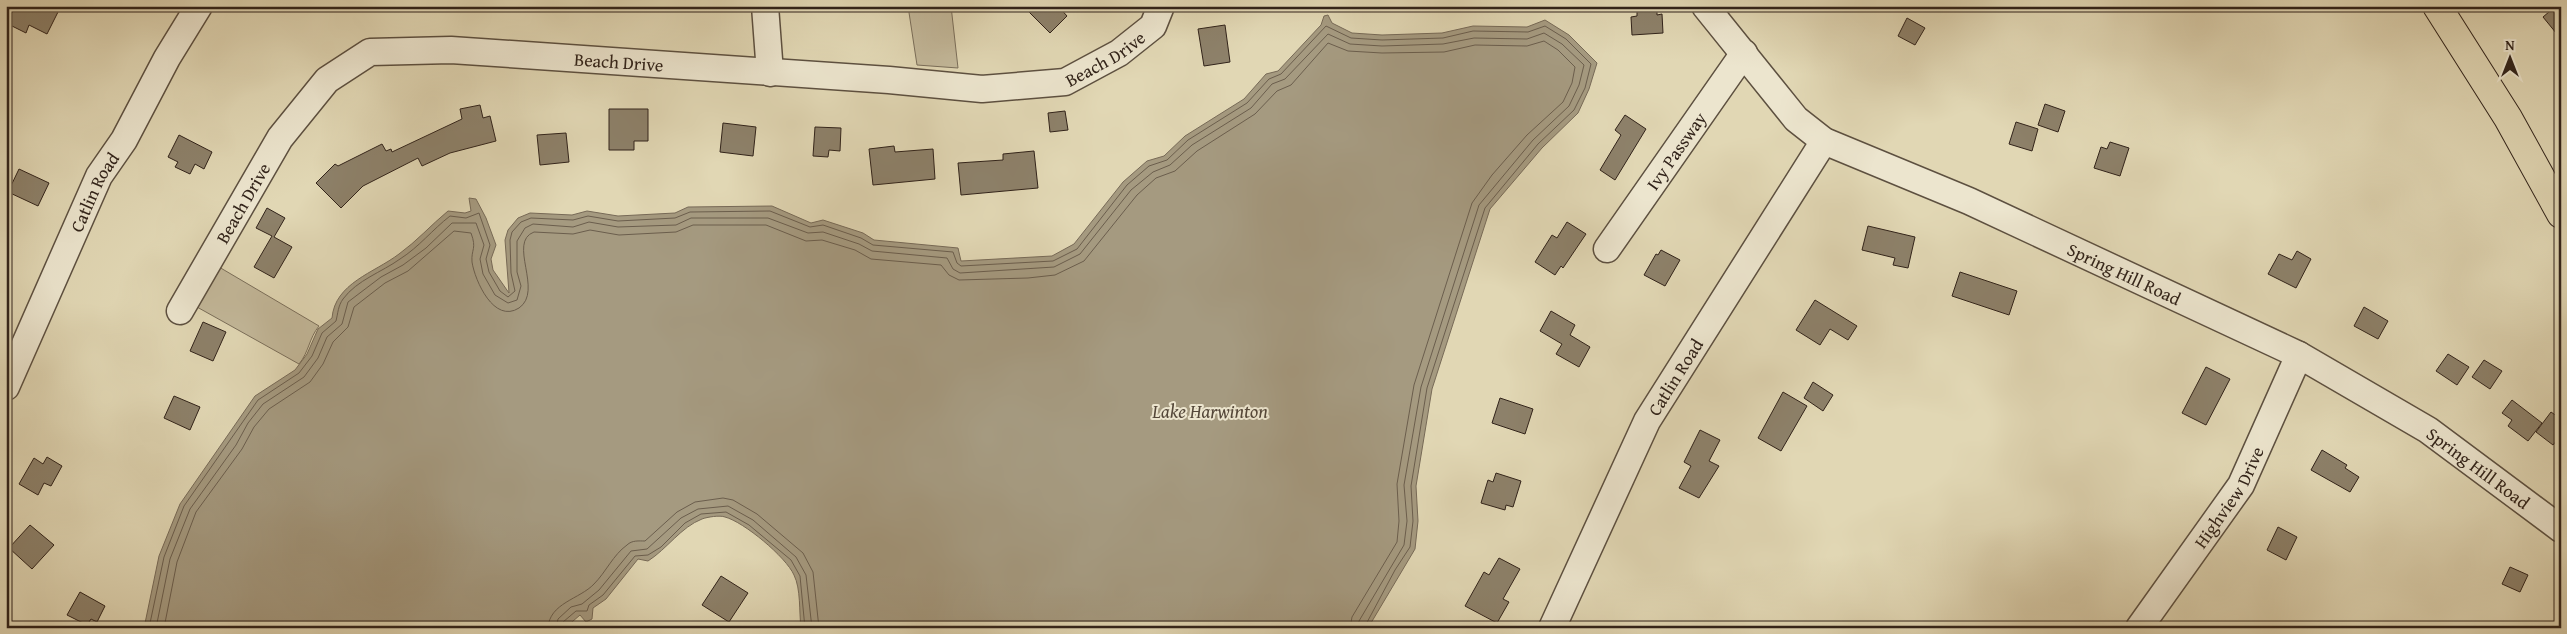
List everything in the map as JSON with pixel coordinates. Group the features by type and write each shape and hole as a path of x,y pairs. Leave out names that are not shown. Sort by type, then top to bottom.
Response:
{"main road":[{"path":"2437,6 2508,118 2561,214"}],"street":[{"name":"Catlin Road","path":"6,387 99,176 124,140 167,58 199,6"},
{"path":"765,6 770,73"},
{"name":"Beach Drive","path":"180,311 280,138 327,80 370,52 451,50 889,80 982,89 1066,82 1119,53 1153,26 1161,6"},
{"name":"Spring Hill Road","path":"1705,6 1796,119 1824,141 1969,201 2299,355 2428,430 2561,529"},
{"name":"Ivy Passway","path":"1607,250 1744,53"},
{"name":"Catlin Road","path":"1552,628 1647,421 1824,141"},
{"name":"Highview Drive","path":"2139,628 2241,485 2299,355"}],"shaded area":[{"path":"908,6 951,6 958,68 917,65"},
{"path":"219,267 319,326 299,364 197,307"}],"water":[{"name":"Lake Harwinton","path":"1328,15 1332,23 1352,33 1382,35 1442,33 1473,26 1527,27 1545,20 1569,35 1597,63 1589,89 1578,113 1542,148 1490,209 1432,389 1416,486 1418,521 1415,549 1368,628 801,628 798,587 790,568 764,541 743,526 725,517 714,516 704,518 687,527 648,561 638,559 606,599 593,608 592,619 586,622 580,615 565,628 144,628 159,556 180,504 255,396 295,370 307,354 318,329 332,318 340,296 348,287 406,249 448,211 465,213 471,211 469,198 476,199 486,218 496,245 491,259 493,270 509,293 505,240 508,230 518,218 530,213 572,215 587,211 618,216 675,213 688,207 772,206 811,223 823,220 863,233 874,240 958,248 961,261 1052,256 1074,244 1123,182 1147,161 1164,156 1185,136 1244,99 1266,74 1278,71 1321,25 1324,16"}],"building":[{"path":"15,6 47,6 58,12 47,34 29,25 26,33 6,23"},
{"path":"1023,6 1058,6 1067,16 1050,33"},
{"path":"1637,6 1657,6 1657,15 1662,14 1663,33 1632,35 1631,17 1637,16"},
{"path":"2556,6 2561,6 2561,39 2543,17"},
{"path":"1907,18 1925,28 1915,45 1898,36"},
{"path":"1225,25 1230,62 1204,66 1198,29"},
{"path":"2045,104 2065,111 2058,132 2038,125"},
{"path":"480,105 483,118 490,116 496,141 450,153 422,166 418,158 363,186 341,208 316,183 335,164 338,166 382,144 386,151 391,149 392,152 462,119 460,109"},
{"path":"609,109 648,109 648,141 634,141 634,150 609,150"},
{"path":"1065,111 1068,130 1050,132 1048,113"},
{"path":"1625,115 1646,129 1615,180 1600,170 1621,135 1615,130"},
{"path":"2016,122 2038,129 2032,151 2009,144"},
{"path":"723,123 756,127 753,156 720,152"},
{"path":"815,127 841,128 840,151 829,150 828,157 813,156"},
{"path":"566,133 569,162 540,165 537,135"},
{"path":"179,135 212,152 204,169 195,164 190,174 175,167 178,162 168,157"},
{"path":"2110,142 2129,148 2120,176 2094,168 2101,147 2107,149"},
{"path":"894,146 895,152 933,149 935,179 873,185 869,149"},
{"path":"1034,151 1038,188 961,195 958,163 1003,160 1003,154"},
{"path":"19,169 49,183 38,206 8,192"},
{"path":"267,208 285,218 274,237 292,247 274,278 254,267 272,236 256,228"},
{"path":"1567,222 1586,234 1563,268 1561,266 1555,275 1535,262 1552,235 1557,238"},
{"path":"1868,226 1915,237 1908,268 1893,265 1895,258 1862,250"},
{"path":"1661,250 1680,260 1665,286 1644,275 1656,254 1658,255"},
{"path":"2297,251 2311,259 2296,288 2268,274 2279,254 2292,260"},
{"path":"1960,272 2017,291 2009,315 1952,296"},
{"path":"1815,300 1857,326 1848,340 1830,329 1820,345 1796,330"},
{"path":"2364,307 2388,321 2378,339 2354,326"},
{"path":"1551,311 1575,325 1570,335 1590,347 1579,367 1556,354 1562,344 1540,331"},
{"path":"203,322 226,332 213,361 190,351"},
{"path":"2448,354 2469,367 2457,385 2436,371"},
{"path":"2484,360 2502,371 2490,389 2472,377"},
{"path":"2206,367 2230,379 2206,425 2182,413"},
{"path":"1813,382 1833,395 1823,411 1804,398"},
{"path":"1783,392 1807,406 1781,451 1758,438"},
{"path":"174,396 200,407 190,430 164,418"},
{"path":"1500,398 1533,409 1525,434 1492,423"},
{"path":"2512,400 2542,423 2528,441 2508,426 2512,420 2502,413"},
{"path":"2551,412 2561,419 2561,435 2553,445 2536,432"},
{"path":"1700,430 1720,440 1709,461 1719,466 1699,498 1679,488 1691,466 1684,462"},
{"path":"2322,450 2347,465 2345,468 2359,477 2350,492 2311,470"},
{"path":"47,457 62,466 51,486 44,483 38,495 19,484 34,458 43,464"},
{"path":"1496,473 1521,481 1513,507 1506,505 1505,510 1481,503 1488,480 1493,482"},
{"path":"30,525 54,545 32,569 9,548"},
{"path":"2278,527 2297,537 2286,560 2267,550"},
{"path":"1499,558 1520,569 1503,599 1509,602 1497,623 1465,606 1484,572 1489,575"},
{"path":"2510,567 2528,575 2520,592 2502,584"},
{"path":"721,576 748,593 729,622 702,605"},
{"path":"80,592 105,606 97,622 91,619 87,625 67,615"}]}
